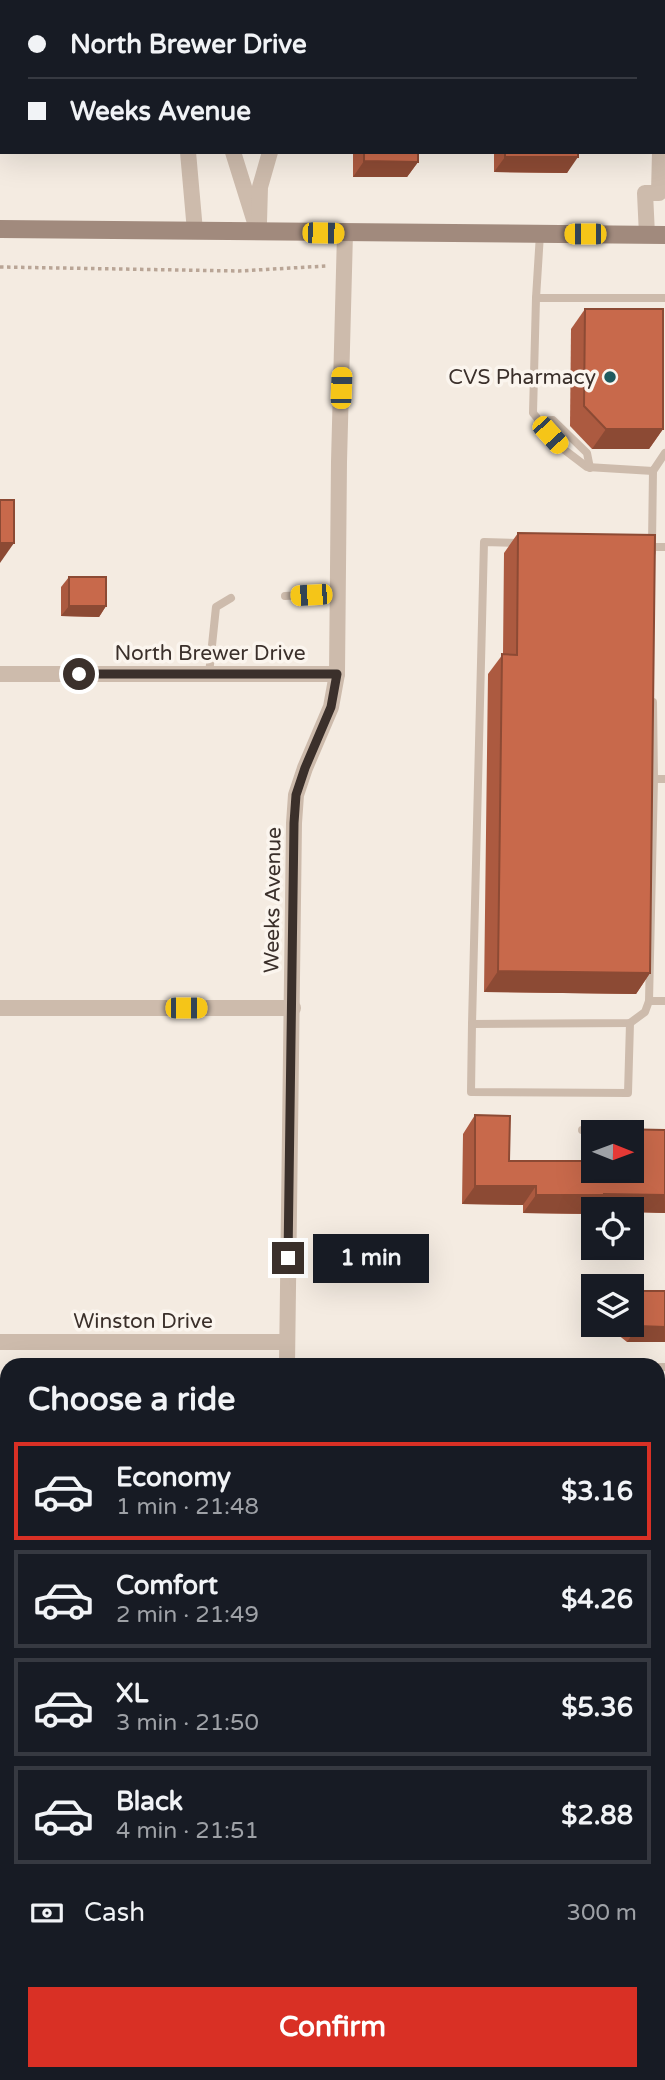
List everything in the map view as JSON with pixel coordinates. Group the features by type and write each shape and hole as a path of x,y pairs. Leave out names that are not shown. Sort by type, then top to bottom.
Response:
{"main road":[{"path":"0,229 656,235"}],"street":[{"path":"188,154 195,231"},
{"path":"234,154 258,232"},
{"path":"258,232 260,187 269,154"},
{"path":"656,235 645,193 659,193 662,171"},
{"name":"Weeks Avenue","path":"287,1358 294,823 296,795 331,707 337,674 345,233"},
{"name":"North Brewer Drive","path":"0,674 337,674"},
{"path":"0,1008 293,1008"},
{"name":"Winston Drive","path":"0,1342 287,1342"}],"lane":[{"path":"540,234 533,413 562,448 590,468 653,471"},
{"path":"536,298 665,298"},
{"path":"538,421 553,420 587,453 590,468"},
{"path":"652,561 653,471 665,453"},
{"path":"536,544 484,542 471,1092 628,1093 630,1023"},
{"path":"639,547 665,547"},
{"path":"285,596 337,593"},
{"path":"209,674 216,607 231,598"},
{"path":"472,1024 630,1023 645,1012 649,1001 653,697"},
{"path":"654,779 665,779"},
{"path":"649,1001 665,1001"}],"path":[{"path":"0,267 239,271 326,266"}],"building":[{"path":"364,154 418,154 418,162 364,161"},
{"path":"505,154 578,154 578,157 505,157"},
{"name":"CVS Pharmacy","path":"585,309 663,309 663,429 606,429 584,406"},
{"path":"0,500 14,500 14,543 0,543"},
{"path":"518,533 655,535 650,973 498,971 502,654 517,655"},
{"path":"69,577 106,577 106,606 69,606"},
{"path":"475,1115 510,1116 509,1161 581,1161 581,1183 644,1183 644,1130 665,1130 665,1195 536,1195 536,1186 475,1186"},
{"path":"644,1291 665,1291 665,1327 644,1326"}],"place":[{"name":"CVS Pharmacy","path":"610,377"}],"route":[{"path":"79,674 337,674 331,707 296,795 288,1258"}]}
